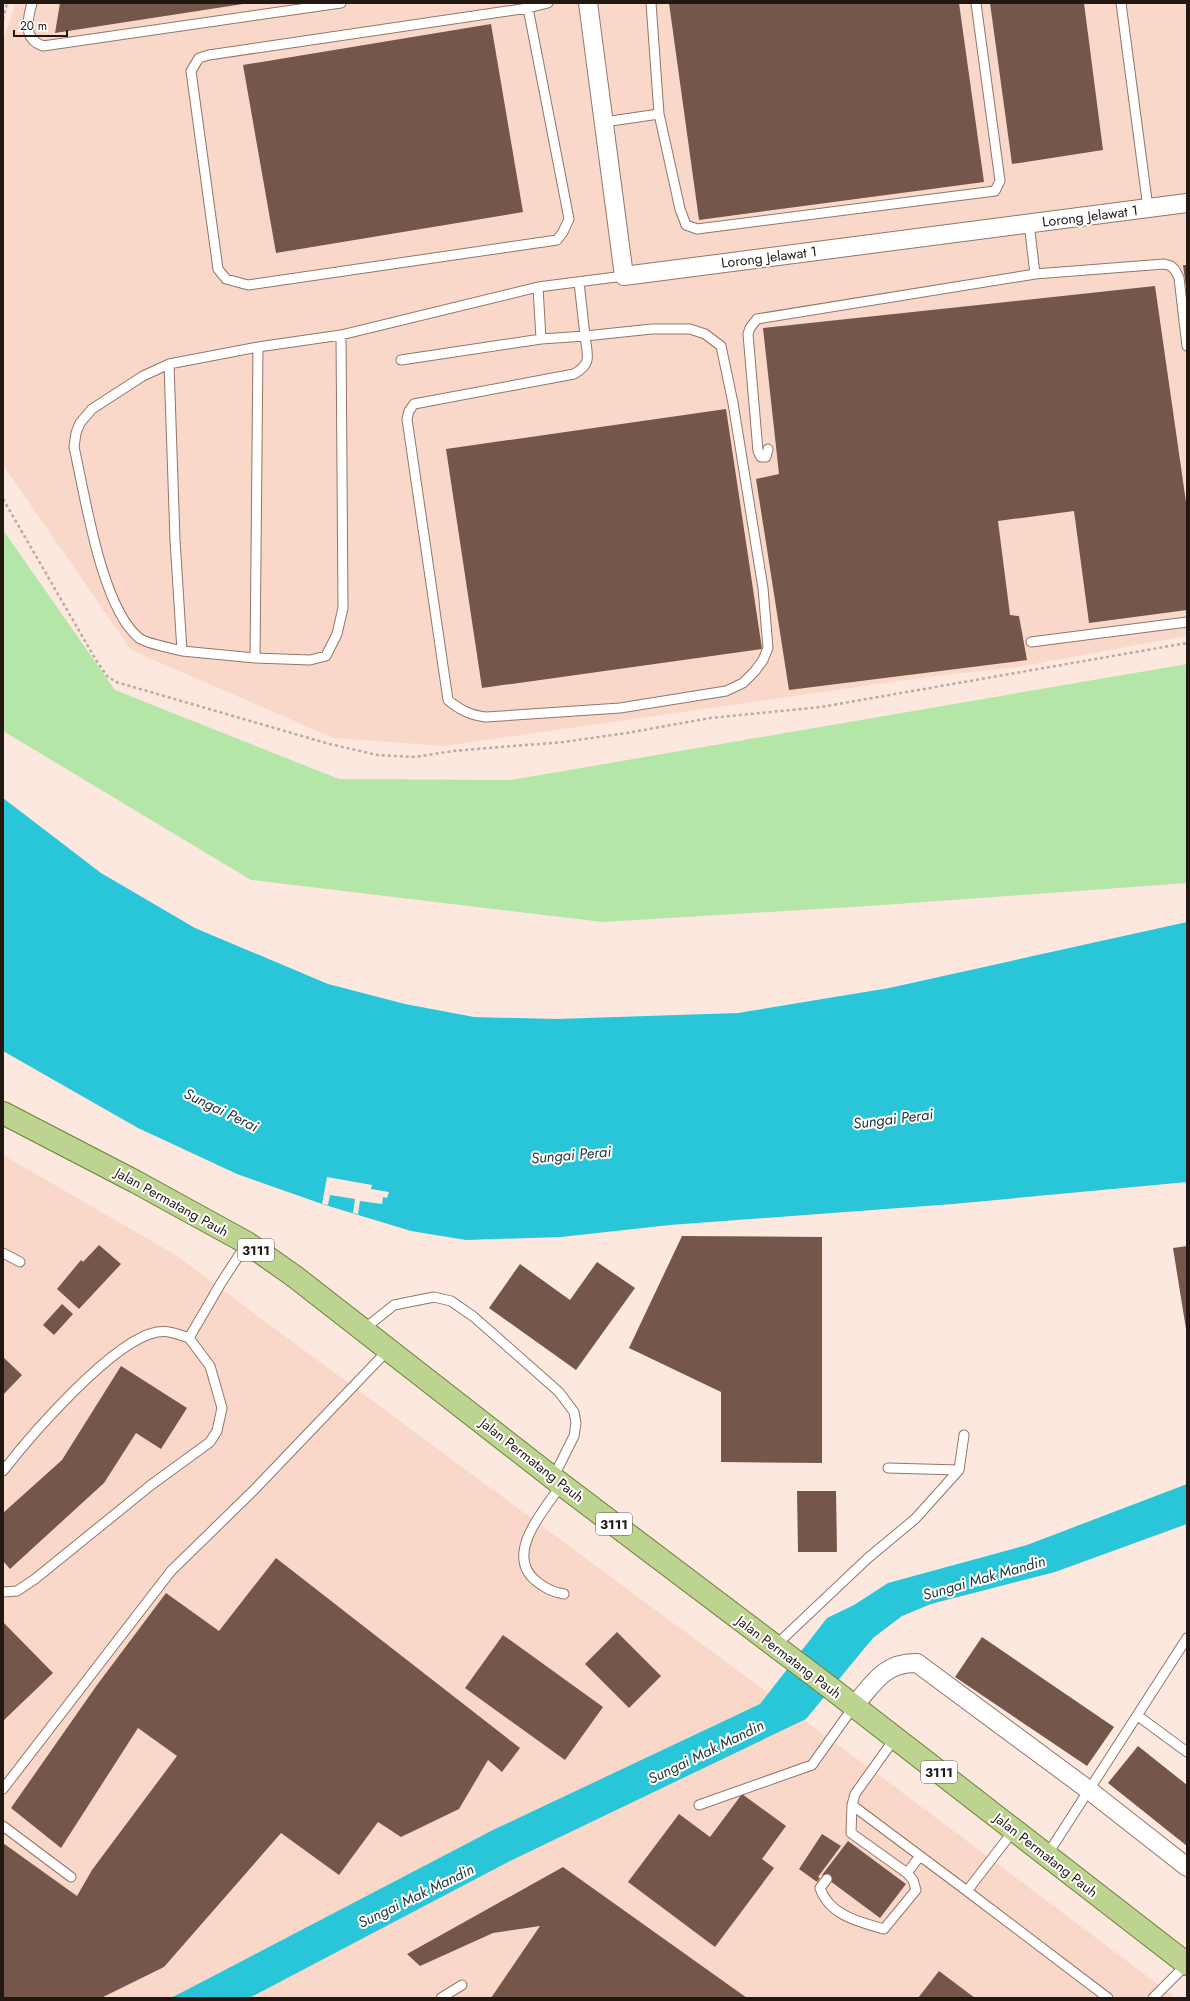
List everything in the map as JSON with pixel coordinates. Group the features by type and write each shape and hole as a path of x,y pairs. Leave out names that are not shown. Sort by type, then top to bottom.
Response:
{"main road":[{"name":"Jalan Permatang Pauh","path":"3,1113 136,1182 247,1243 364,1329 557,1481 832,1689 1187,1964"}],"street":[{"path":"588,3 624,276"},
{"name":"Lorong Jelawat 1","path":"624,276 1187,203"},
{"path":"854,1706 884,1671 903,1663 917,1663 1090,1791 1187,1866"}],"lane":[{"path":"32,3 28,30 30,38 35,43 43,46 341,3"},
{"path":"528,8 569,219 563,232 557,240 248,285 226,279 218,269 191,71 199,58 217,53 528,8 548,3"},
{"path":"651,3 659,114 680,210 686,225 697,229 995,191 1000,181 976,3"},
{"path":"1121,3 1148,208"},
{"path":"604,122 659,114"},
{"path":"1029,223 1036,274"},
{"path":"768,449 766,457 761,457 758,451 748,334 750,328 757,319 1036,274 1164,264 1171,266 1179,278 1187,346"},
{"path":"341,335 343,608 337,634 326,656 310,660 255,658 182,651 140,639 130,629 121,615 101,567 74,447 76,433 80,423 92,409 143,376 169,364 258,347 341,335 538,287 624,276"},
{"path":"401,360 542,339 585,336 652,329 690,329 705,334 721,346 733,404 763,588 768,648 763,660 755,671 742,683 726,691 620,708 486,717 472,715 459,709 448,700 407,419 409,412 414,404 574,374 585,367 588,362 585,336 579,282"},
{"path":"538,287 542,339"},
{"path":"255,658 258,347"},
{"path":"169,364 175,540 182,651"},
{"path":"1031,642 1187,622"},
{"path":"189,1338 221,1283 247,1243"},
{"path":"3,1253 20,1262"},
{"path":"364,1329 394,1305 434,1297 451,1301 474,1317 559,1392 574,1412 576,1423 574,1436 557,1481 524,1545 524,1558 525,1569 530,1576 548,1590 564,1594"},
{"path":"3,1471 18,1452 69,1396 111,1356 138,1338 157,1332 174,1332 189,1338 210,1366 222,1408 217,1431 210,1442 151,1485 35,1579 16,1591 8,1593 3,1592"},
{"path":"3,1789 171,1571 254,1490 389,1349"},
{"path":"779,1649 868,1558 915,1519 959,1470 964,1435"},
{"path":"888,1468 959,1470"},
{"path":"1047,1856 1187,1638"},
{"path":"699,1805 812,1765 854,1706"},
{"path":"1138,1716 1187,1752"},
{"path":"852,1844 852,1805 855,1794 895,1738"},
{"path":"852,1805 1108,1998"},
{"path":"3,1826 71,1877"},
{"path":"967,1891 1014,1830"},
{"path":"827,1879 820,1888 823,1899 849,1919 884,1929 916,1890 913,1880 907,1873 851,1833"},
{"path":"907,1873 920,1856"},
{"path":"1152,1998 1187,1964"},
{"path":"441,1998 462,1985"}],"path":[{"path":"3,19 7,3"},
{"path":"3,499 96,660 107,676 116,682 326,743 377,755 415,756 453,751 563,742 627,733 710,718 821,707 1187,643"}],"shaded area":[{"path":"16,3 1187,3 1187,636 1018,667 935,676 445,746 333,738 131,650 3,465 3,41"},
{"path":"3,1155 174,1254 891,1784 1176,1998 3,1998"}],"green space":[{"path":"3,530 115,690 339,779 511,780 1187,664 1187,883 884,905 603,922 251,880 3,731"}],"water":[{"name":"Sungai Perai","path":"3,798 101,873 195,928 328,984 405,1004 474,1017 556,1019 738,1013 889,988 1187,922 1187,1182 953,1204 670,1225 561,1237 466,1240 411,1231 322,1204 237,1174 138,1128 3,1051"},
{"name":"Sungai Mak Mandin","path":"1187,1484 1187,1524 1055,1572 931,1604 902,1616 873,1638 806,1719 510,1861 249,1998 171,1998 493,1830 760,1704 827,1618 854,1605 888,1583 1027,1545"}],"pier":[{"path":"327,1177 372,1185 371,1189 389,1192 387,1198 383,1197 382,1204 360,1201 358,1214 353,1213 355,1199 330,1195 328,1205 322,1204"}],"building":[{"path":"60,3 243,3 243,4 55,33"},
{"path":"669,3 959,3 984,182 699,220"},
{"path":"990,3 1084,3 1103,150 1012,164"},
{"path":"491,24 523,212 276,253 243,65"},
{"path":"1183,265 1187,265 1187,287 1186,287"},
{"path":"1155,286 1187,509 1187,610 1089,623 1074,511 998,521 1010,615 1019,616 1027,660 789,690 756,479 779,474 763,328"},
{"path":"726,409 762,649 482,688 446,449"},
{"path":"682,1236 822,1237 822,1463 721,1462 721,1392 629,1348"},
{"path":"99,1245 121,1264 79,1309 57,1289 81,1260 83,1262"},
{"path":"1187,1246 1187,1329 1186,1329 1173,1248"},
{"path":"597,1262 635,1288 576,1370 489,1308 520,1264 570,1300"},
{"path":"62,1304 73,1314 54,1335 43,1325"},
{"path":"3,1357 22,1375 3,1395"},
{"path":"121,1366 187,1408 161,1449 136,1433 104,1483 10,1569 3,1561 3,1513 62,1460"},
{"path":"797,1491 836,1491 837,1552 798,1552"},
{"path":"276,1558 520,1748 502,1772 488,1760 459,1809 401,1837 378,1822 339,1875 281,1833 164,1967 101,1998 3,1998 3,1843 77,1896 92,1870 177,1756 138,1728 61,1848 11,1808 97,1685 166,1593 219,1631"},
{"path":"3,1622 53,1673 3,1721"},
{"path":"617,1632 661,1676 629,1708 585,1664"},
{"path":"503,1635 603,1707 565,1760 465,1688"},
{"path":"982,1637 1114,1727 1087,1766 955,1677"},
{"path":"1138,1746 1187,1785 1187,1846 1108,1783"},
{"path":"742,1794 786,1826 762,1859 774,1868 715,1947 628,1882 679,1814 710,1837"},
{"path":"822,1834 841,1846 818,1877 820,1878 817,1882 799,1869"},
{"path":"848,1841 906,1884 880,1918 822,1875"},
{"path":"563,1867 747,1998 491,1998 540,1926 493,1933 420,1966 407,1954"},
{"path":"939,1971 975,1998 918,1998"}]}
